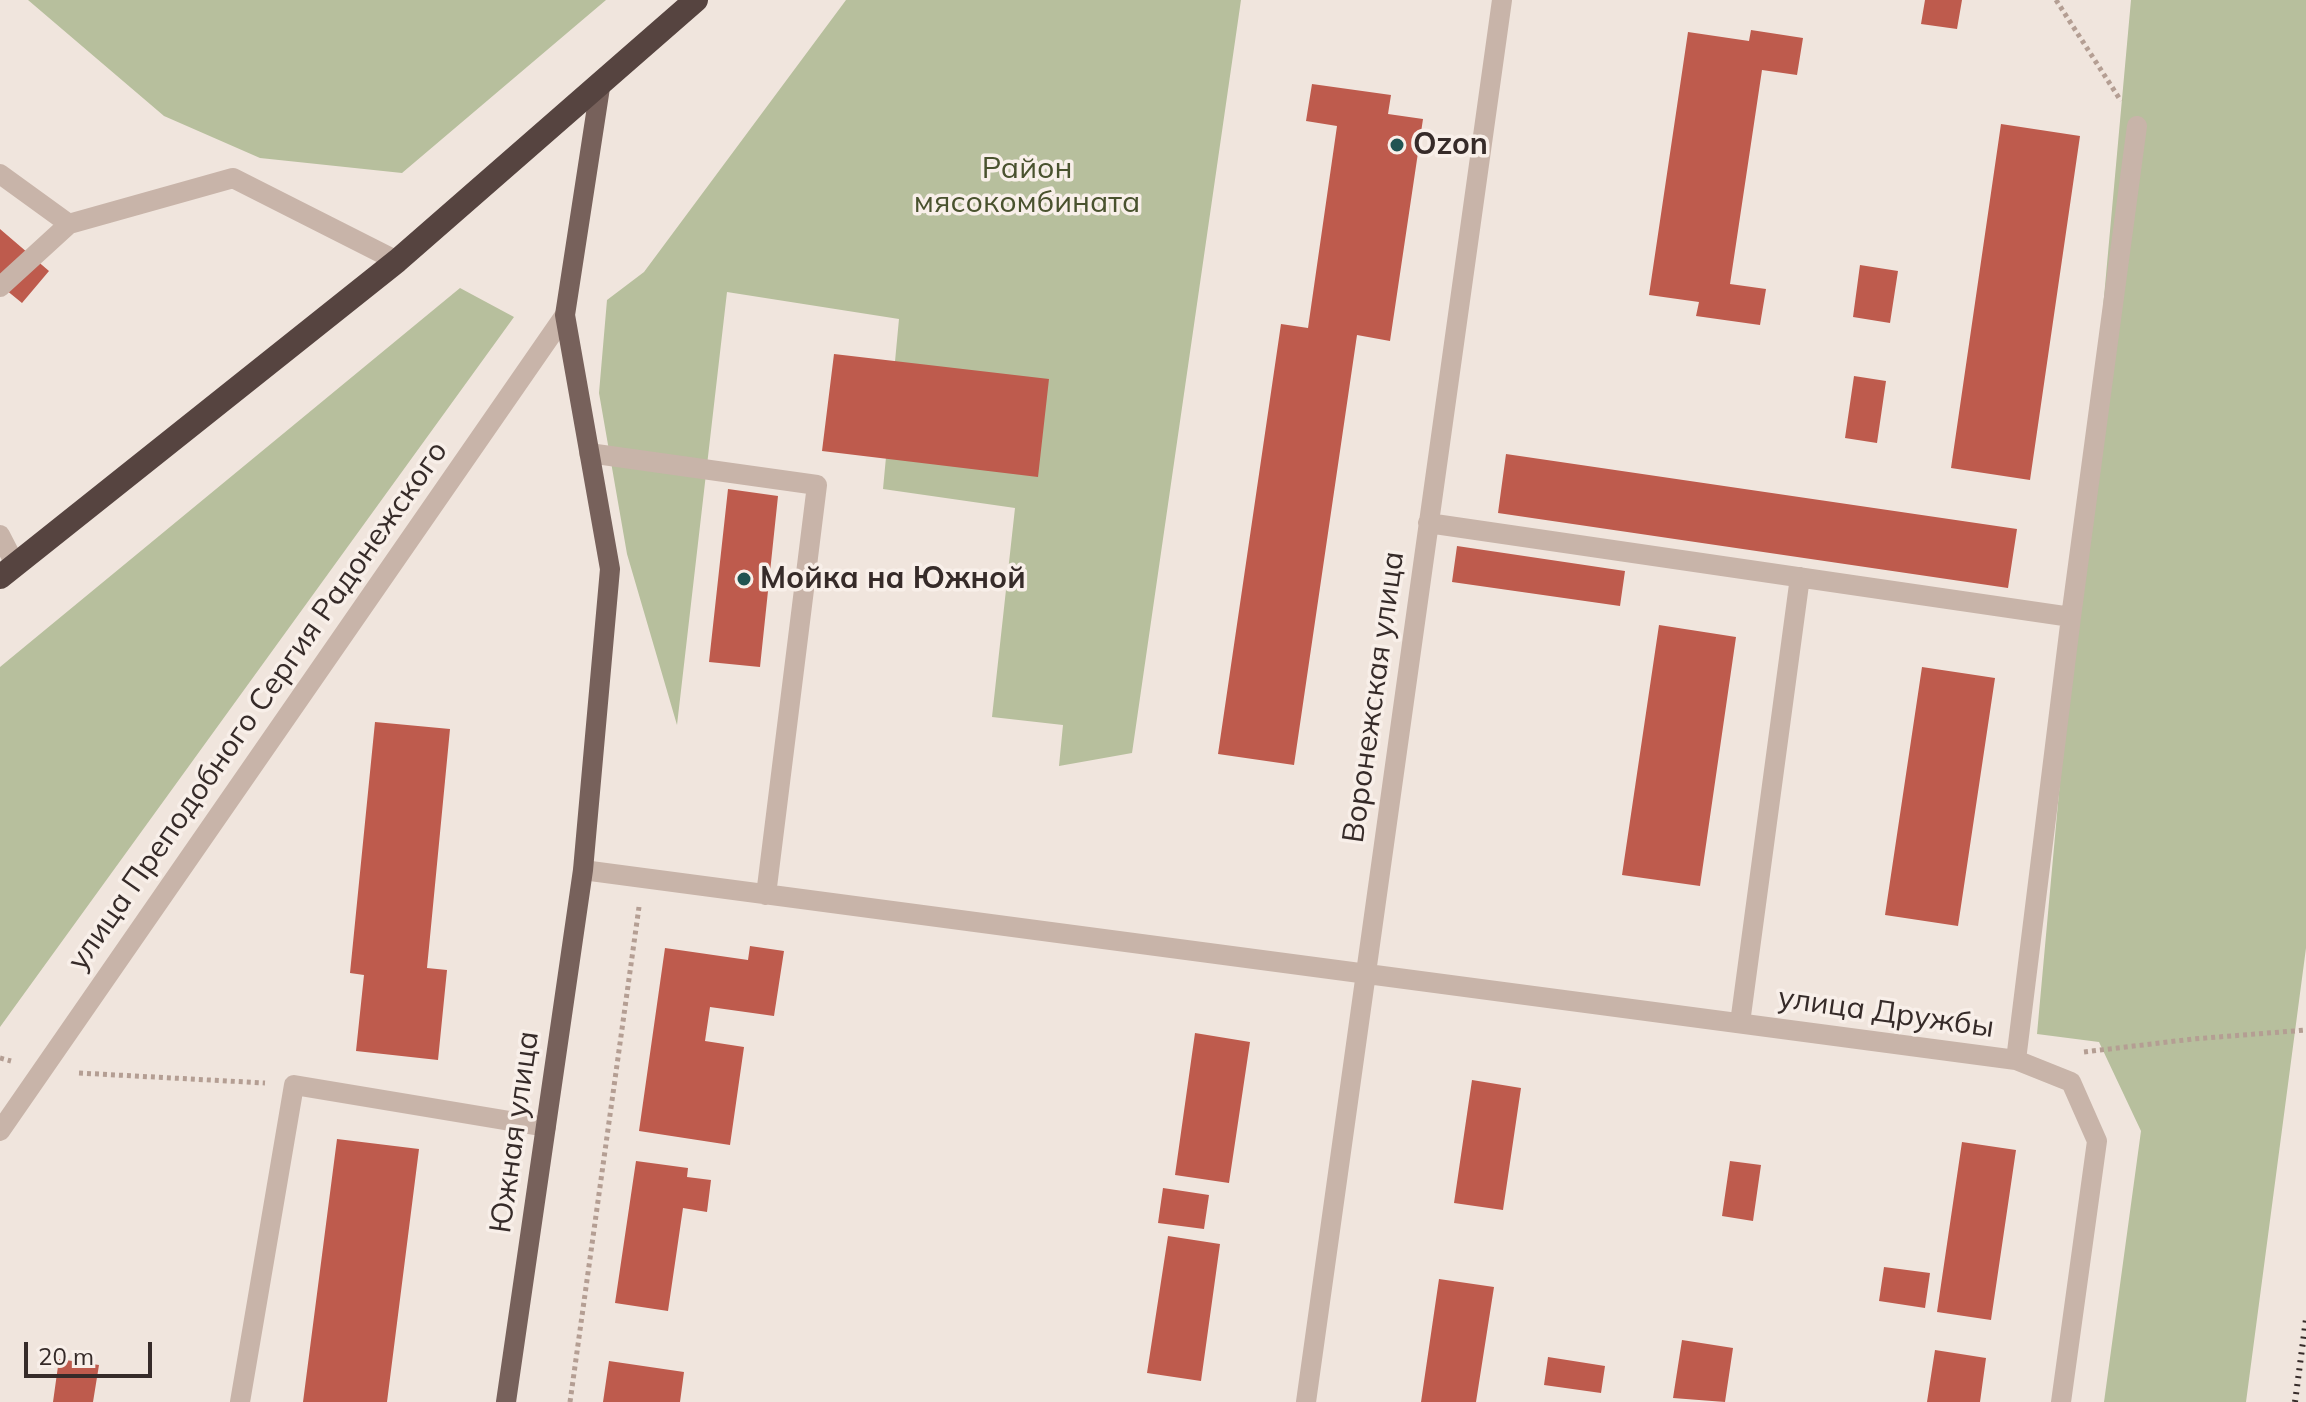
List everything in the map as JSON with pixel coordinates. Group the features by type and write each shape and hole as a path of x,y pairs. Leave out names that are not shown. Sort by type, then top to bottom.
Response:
{"highway":[{"path":"8,571 397,261 696,0"}],"main road":[{"name":"Южная улица","path":"506,1402 583,870 610,569 565,315 601,81"}],"street":[{"name":"Воронежская улица","path":"1306,1402 1502,0"},
{"path":"2016,1060 2137,126"},
{"path":"0,174 69,224"},
{"path":"0,287 69,224 233,178 397,261"},
{"name":"улица Преподобного Сергия Радонежского","path":"0,1131 565,315"},
{"path":"589,453 817,485 766,895"},
{"path":"1428,523 2071,617"},
{"path":"0,535 8,571"},
{"path":"1740,1023 1800,577"},
{"name":"улица Дружбы","path":"583,870 2016,1060 2071,1082 2097,1141 2061,1402"},
{"path":"240,1402 294,1085 546,1127"}],"path":[{"path":"2056,0 2137,126"},
{"path":"570,1402 643,878"},
{"path":"2075,1053 2306,1030"},
{"path":"0,1058 42,1070 294,1085"}],"green space":[{"path":"28,0 606,0 402,173 260,158 164,116"},
{"name":"Район мясокомбината","path":"846,0 1241,0 1132,753 1059,766 1063,725 992,717 1015,508 883,489 899,319 727,292 677,725 627,554 599,393 607,300 644,272"},
{"path":"2131,0 2306,0 2306,948 2246,1402 2104,1402 2141,1131 2099,1042 2037,1034"},
{"path":"460,288 514,317 0,1027 0,667"}],"building":[{"path":"1925,0 1962,0 1957,29 1921,24"},
{"path":"1751,30 1803,38 1797,75 1762,70 1730,284 1766,289 1760,325 1696,316 1699,302 1649,295 1688,32 1749,41"},
{"path":"1312,84 1391,95 1388,114 1423,119 1390,341 1357,335 1294,765 1218,754 1281,324 1308,328 1337,126 1306,121"},
{"path":"2001,124 2080,136 2030,480 1951,468"},
{"path":"0,229 49,271 22,303 0,285"},
{"path":"1860,265 1898,271 1890,323 1853,317"},
{"path":"834,354 1049,379 1038,477 822,451"},
{"path":"1854,376 1886,381 1877,443 1845,438"},
{"path":"1506,454 2017,529 2008,588 1498,513"},
{"name":"Мойка на Южной","path":"728,489 778,496 760,667 709,662"},
{"path":"1457,546 1625,571 1620,606 1452,582"},
{"path":"1659,625 1736,637 1700,886 1622,875"},
{"path":"1922,667 1995,678 1958,926 1885,915"},
{"path":"375,722 450,729 427,968 447,970 438,1060 356,1051 364,975 350,973"},
{"path":"750,946 784,951 774,1016 710,1007 705,1041 744,1047 730,1145 639,1131 665,948 748,960"},
{"path":"1195,1033 1250,1042 1229,1183 1175,1175"},
{"path":"1472,1080 1521,1088 1503,1210 1454,1203"},
{"path":"337,1139 419,1149 387,1402 303,1402"},
{"path":"1962,1142 2016,1150 1991,1320 1937,1312"},
{"path":"636,1161 688,1168 687,1177 711,1180 707,1212 683,1208 668,1311 615,1303"},
{"path":"1730,1161 1761,1165 1753,1221 1722,1216"},
{"path":"1163,1188 1209,1195 1204,1229 1158,1223"},
{"path":"1168,1236 1220,1244 1201,1381 1147,1373"},
{"path":"1884,1267 1930,1273 1925,1308 1879,1301"},
{"path":"1439,1279 1494,1287 1476,1402 1421,1402"},
{"path":"1682,1340 1733,1348 1725,1402 1673,1398"},
{"path":"1935,1350 1986,1358 1980,1402 1927,1402"},
{"path":"1548,1357 1605,1366 1601,1393 1544,1385"},
{"path":"59,1359 99,1365 93,1402 53,1402"},
{"path":"609,1361 684,1372 680,1402 603,1402"}],"railway":[{"path":"2295,1402 2306,1319"}],"place":[{"name":"Ozon","path":"1397,145"},
{"name":"Мойка на Южной","path":"744,579"}]}
